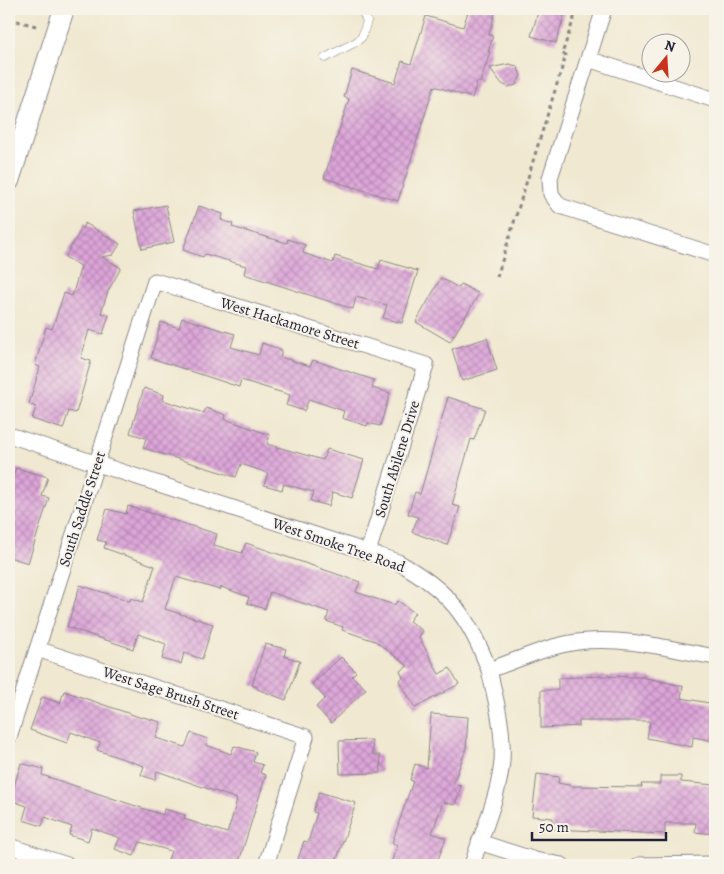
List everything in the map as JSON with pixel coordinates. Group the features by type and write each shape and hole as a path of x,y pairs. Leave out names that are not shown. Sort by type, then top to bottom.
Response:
{"main road":[{"path":"9,180 64,9"}],"street":[{"path":"604,9 550,178 551,194 560,206 715,255"},
{"path":"588,59 715,100"},
{"name":"West Hackamore Street","path":"155,280 426,365"},
{"name":"South Saddle Street","path":"9,737 155,280"},
{"name":"South Abilene Drive","path":"368,552 426,365"},
{"name":"West Smoke Tree Road","path":"9,435 398,562 426,578 453,602 478,642 489,670 500,719 502,762 494,798 472,865"},
{"path":"489,670 556,646 578,642 640,644 715,657"},
{"name":"West Sage Brush Street","path":"37,649 306,737 266,865"},
{"path":"479,842 535,860 562,865"},
{"path":"9,846 67,865"},
{"path":"638,865 715,864"}],"lane":[{"path":"325,58 362,37 367,21 361,9"}],"path":[{"path":"498,277 566,55 562,54 577,9"},
{"path":"9,19 57,32"}],"building":[{"path":"469,9 496,9 489,35 493,36 488,52 490,52 480,83 477,82 472,98 434,86 398,201 324,178 349,99 344,97 352,70 395,83 402,61 411,64 426,16 463,27"},
{"path":"539,9 566,9 556,43 531,36"},
{"path":"509,64 517,66 521,76 516,85 508,87 502,84 490,68"},
{"path":"166,205 174,242 142,249 134,211"},
{"path":"199,206 223,214 221,220 233,224 232,227 287,243 288,239 305,245 303,253 333,263 335,256 378,269 381,260 418,271 402,323 383,318 387,305 356,297 353,309 244,274 246,266 205,254 203,257 183,250"},
{"path":"85,223 120,244 113,255 102,257 121,268 108,291 101,313 109,315 103,334 89,330 81,358 91,361 76,413 69,411 63,429 32,419 36,407 29,404 40,367 35,365 46,327 52,329 64,293 72,296 81,266 65,257"},
{"path":"441,278 459,288 461,284 479,294 450,342 416,322"},
{"path":"182,318 235,334 231,347 259,355 262,343 282,350 280,357 310,366 313,360 374,380 372,388 390,393 380,426 368,423 367,426 342,418 344,411 309,399 304,411 286,405 290,395 241,380 239,387 151,358 161,322 179,328"},
{"path":"487,338 497,370 462,381 452,349"},
{"path":"144,388 164,395 163,400 204,413 206,408 226,415 225,419 270,435 267,444 323,460 327,449 364,460 352,498 333,492 329,506 311,501 314,492 284,484 282,490 264,485 268,473 241,464 236,477 143,448 146,438 130,433"},
{"path":"448,397 485,409 474,440 471,439 452,505 460,507 447,545 412,532 418,517 408,514 415,492 420,494"},
{"path":"16,468 48,477 42,496 49,498 28,563 9,557 9,479 12,480"},
{"path":"128,506 217,534 214,545 242,553 246,543 360,582 356,592 394,605 398,601 415,613 409,621 423,631 419,637 439,674 450,668 459,684 415,708 399,680 403,678 400,671 408,666 375,641 342,630 343,627 326,621 329,612 270,592 265,609 247,603 249,597 221,587 220,590 176,577 165,609 213,624 202,659 184,653 181,664 162,659 166,644 138,634 133,649 67,627 80,585 130,601 131,598 143,602 155,566 104,548 106,542 97,540 107,509 126,514"},
{"path":"265,644 286,649 284,656 300,661 286,700 257,689 257,687 252,685"},
{"path":"341,657 356,672 352,676 366,689 331,723 316,707 325,698 312,684"},
{"path":"642,677 683,686 681,698 715,704 715,741 693,737 692,747 647,738 650,721 579,721 579,726 541,728 541,690 558,690 558,678"},
{"path":"64,691 142,718 161,722 156,738 185,747 191,733 208,739 206,745 231,754 234,746 256,752 253,762 263,765 260,773 266,775 238,865 166,865 171,851 140,842 134,856 115,849 120,838 92,828 88,841 69,835 72,827 45,817 42,826 23,820 27,806 10,800 21,763 43,769 42,775 163,815 164,809 185,815 184,819 227,833 232,818 237,799 157,771 155,780 141,775 144,766 97,750 100,743 71,732 67,743 30,730 42,697 60,703"},
{"path":"431,714 468,717 466,749 453,784 461,786 455,805 443,802 432,833 446,838 436,865 390,865 398,845 392,843 413,781 410,780 415,764 427,768"},
{"path":"372,740 373,755 380,755 381,773 340,774 339,741"},
{"path":"537,774 559,777 558,783 573,786 642,787 641,784 660,784 660,776 681,776 681,782 715,785 715,834 695,832 696,823 665,823 665,834 552,829 553,818 532,816"},
{"path":"319,792 356,803 335,865 296,865 304,841 308,842 317,813 313,812"}]}
